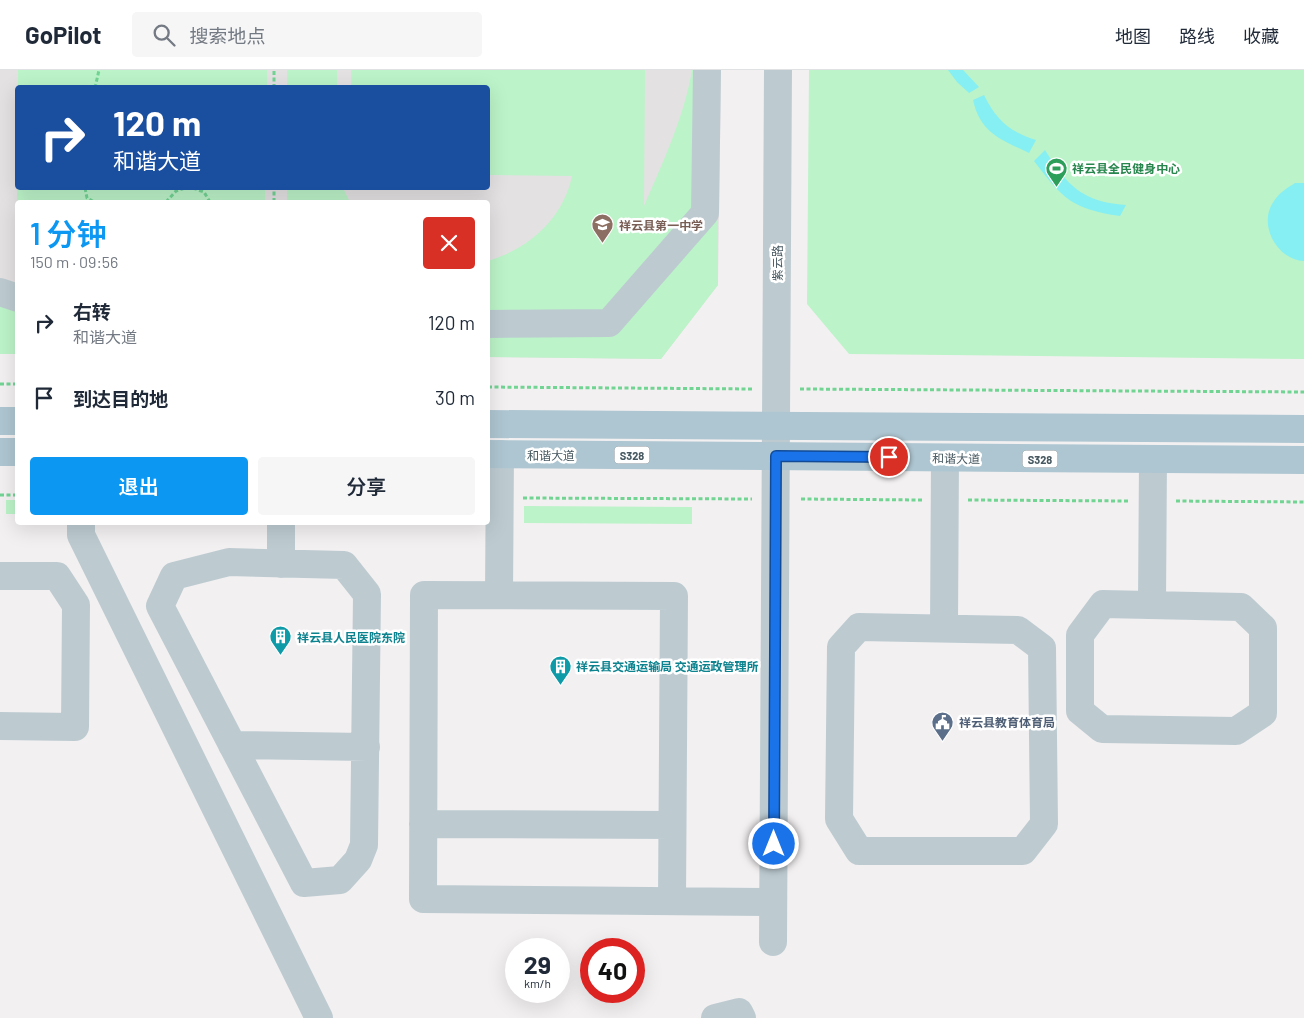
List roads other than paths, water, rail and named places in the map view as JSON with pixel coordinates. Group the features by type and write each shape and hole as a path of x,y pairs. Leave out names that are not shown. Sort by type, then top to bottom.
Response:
{"main road":[{"path":"0,421 15,421"},
{"path":"490,424 1304,429"},
{"path":"0,452 15,452"},
{"name":"和谐大道","path":"494,454 1304,460"}],"street":[{"path":"490,324 609,323 705,214 707,70"},
{"name":"紫云路","path":"773,942 778,70"},
{"path":"0,292 15,297"},
{"path":"494,454 499,498 499,595"},
{"path":"944,627 945,458"},
{"path":"1152,604 1153,460"},
{"path":"81,525 81,535 319,1018"},
{"path":"281,525 281,564"},
{"path":"229,562 344,565 367,594 366,747 364,845 358,860 340,880 304,883 232,745 160,606 174,576 229,562"},
{"path":"0,576 57,576 76,605 75,727 0,726"},
{"path":"672,900 674,596 424,595 423,899 773,902"},
{"path":"1103,604 1152,604 1241,607 1262,628 1263,713 1236,731 1102,729 1080,711 1080,635 1103,604"},
{"path":"859,627 944,627 1018,630 1042,648 1044,824 1023,850 859,851 839,819 841,647 859,627"},
{"path":"232,745 366,747"},
{"path":"423,824 672,825"},
{"path":"715,1018 739,1012 742,1018"}],"water":[{"path":"948,70 963,70 979,87 969,93"},
{"path":"984,95 1005,124 1011,129 1036,140 1029,153 1001,139 987,128 976,111 973,100"},
{"path":"1045,150 1061,173 1078,190 1098,200 1126,205 1120,216 1079,206 1061,193 1034,161"},
{"path":"1295,183 1304,183 1304,261 1294,259 1278,248 1269,230 1269,210 1276,198"}],"place":[{"name":"祥云县全民健身中心","path":"1056,187"},
{"name":"祥云县第一中学","path":"603,244"},
{"name":"祥云县人民医院东院","path":"281,656"},
{"name":"祥云县交通运输局 交通运政管理所","path":"560,685"},
{"name":"祥云县教育体育局","path":"943,741"}]}
